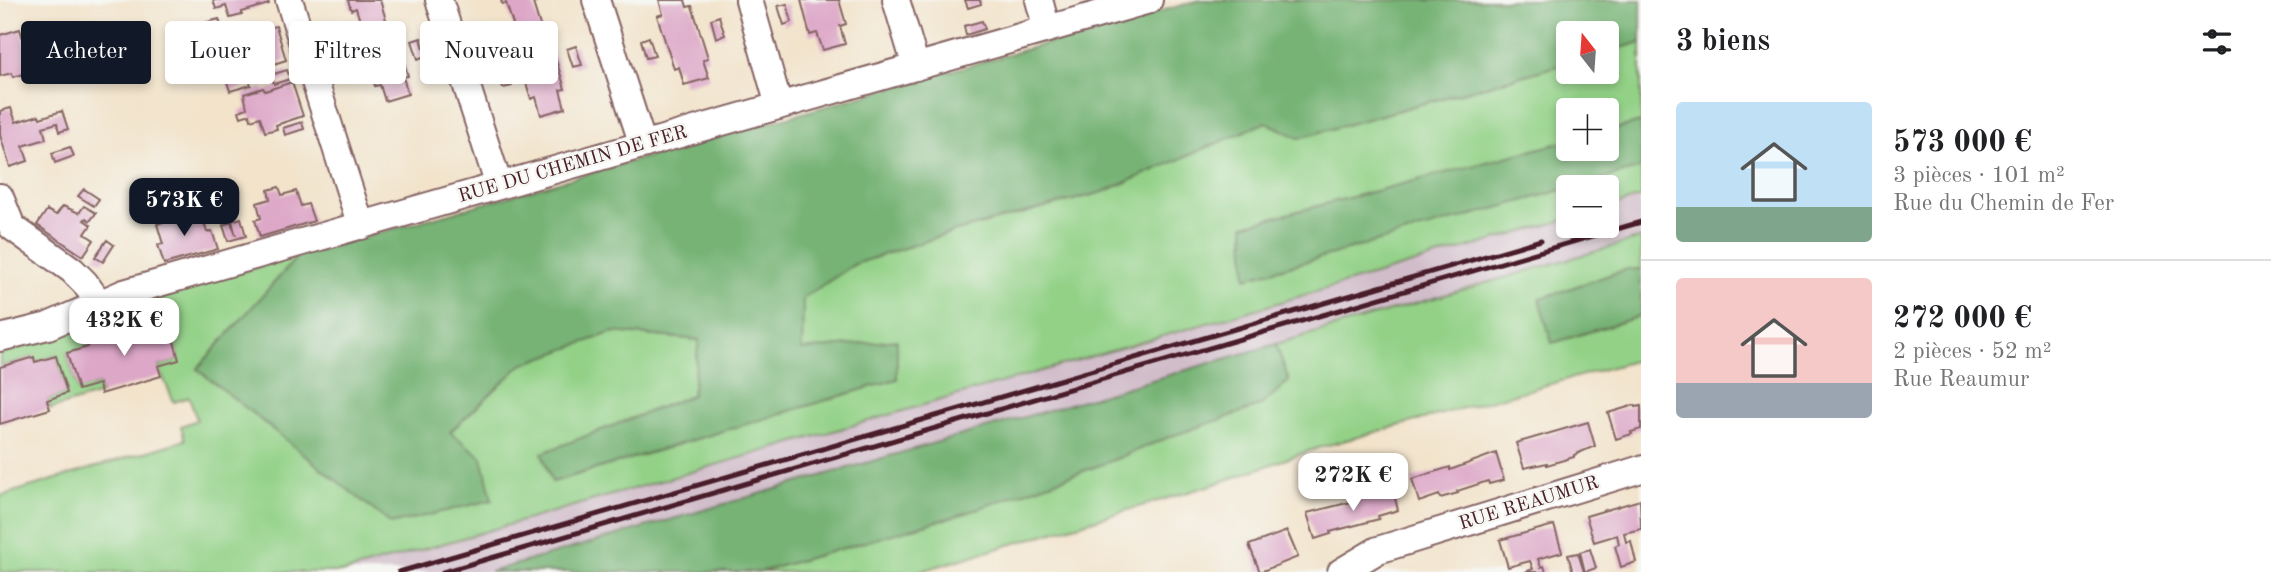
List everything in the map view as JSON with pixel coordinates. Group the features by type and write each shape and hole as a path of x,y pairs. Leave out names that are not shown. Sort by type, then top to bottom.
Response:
{"street":[{"path":"289,0 361,226"},
{"path":"439,0 499,186"},
{"path":"596,0 643,145"},
{"path":"749,0 779,106"},
{"path":"896,0 916,67"},
{"path":"1039,0 1047,29"},
{"name":"RUE DU CHEMIN DE FER","path":"0,338 48,326 124,293 1149,0"},
{"path":"0,197 12,227 72,270 99,303"},
{"name":"RUE REAUMUR","path":"1341,572 1378,550 1641,469"}],"shaded area":[{"path":"1641,197 1641,238 490,572 345,572 1556,222 1556,238 1619,238 1619,204"}],"green space":[{"path":"1200,0 1641,0 1641,42 1619,48 1619,21 1556,21 1556,66 1299,138 1266,122 1103,192 956,231 855,264 803,298 802,350 897,340 897,379 552,482 542,453 692,395 699,340 613,332 521,365 450,432 482,457 492,500 391,524 197,369 298,256"},
{"path":"1641,42 1641,122 1619,128 1619,98 1556,98 1556,144 1244,225 1246,278 1556,191 1556,222 345,572 0,572 0,496 185,440 181,426 197,420 189,397 174,402 158,366 179,360 168,323 147,329 145,324 87,342 88,347 67,353 78,390 99,384 101,394 50,409 47,400 67,393 56,356 35,362 33,357 0,367 0,348 124,304 298,256 197,369 450,432 521,365 613,332 699,340 692,395 543,453 553,482 897,379 897,340 802,350 803,298 855,264 956,231 1103,192 1266,122 1299,138 1556,66 1556,84 1619,84 1619,48"},
{"path":"1641,122 1641,168 1616,175 1556,175 1556,192 1246,278 1244,225 1556,144 1556,161 1619,161 1619,128"},
{"path":"1641,168 1641,197 1619,204 1619,175 1616,175"},
{"path":"1641,238 1641,269 1627,269 1539,299 1553,343 1641,316 1641,359 1318,448 1212,485 918,572 760,572 1023,492 1178,433 1289,381 1276,344"},
{"path":"1627,269 1641,269 1641,316 1552,343 1539,299"},
{"path":"1276,344 1289,381 1260,406 966,513 760,572 490,572"}],"building":[{"path":"213,0 267,0 269,4 230,18 226,6 216,9"},
{"path":"348,0 380,0 386,21 360,21 356,8 351,10"},
{"path":"501,0 541,0 533,3 539,21 512,21 506,3 502,4"},
{"path":"659,0 685,0 687,7 692,6 708,58 703,60 709,78 684,85 679,67 674,69 657,16 663,14"},
{"path":"801,0 839,0 846,24 840,26 845,44 823,50 817,33 810,35"},
{"path":"965,0 980,0 981,4 968,8"},
{"path":"787,4 792,22 784,25 778,6"},
{"path":"719,16 725,35 716,38 711,19"},
{"path":"982,21 985,29 966,35 964,26"},
{"path":"275,26 286,60 275,64"},
{"path":"20,29 21,75 13,77 12,73 0,76 0,35"},
{"path":"649,37 655,56 646,58 641,40"},
{"path":"420,38 420,58 418,59 412,41"},
{"path":"576,46 582,65 573,67 567,49"},
{"path":"558,66 565,89 560,90 565,108 541,115 536,97 531,99 526,84 558,84"},
{"path":"287,70 289,79 275,84 275,74"},
{"path":"228,84 251,85 230,91"},
{"path":"293,84 303,116 276,125 277,129 265,132 260,117 251,120 250,114 241,117 239,111 247,108 244,94 263,88 265,91"},
{"path":"374,84 405,84 408,94 385,101 380,85"},
{"path":"11,108 16,122 62,111 68,129 59,132 57,123 43,127 46,139 23,146 28,161 10,167 0,135 0,111"},
{"path":"302,122 304,129 285,135 283,128"},
{"path":"70,147 74,156 55,163 52,153"},
{"path":"279,187 282,195 296,191 301,206 308,204 314,221 260,237 255,220 261,218 257,203 270,199 268,190"},
{"path":"84,189 99,199 94,206 78,196"},
{"path":"63,206 79,213 84,206 96,213 90,221 86,218 84,220 91,225 85,234 94,240 83,256 37,225 47,210 56,215"},
{"path":"175,206 178,219 184,217 187,225 193,223 191,215 201,212 207,232 212,231 218,249 164,264 158,245 163,244 157,224 171,219 168,208"},
{"path":"241,218 246,236 228,241 223,225 231,222 236,236 232,221"},
{"path":"107,240 114,245 103,262 95,257"},
{"path":"169,323 179,360 158,366 161,376 101,394 99,384 78,390 67,353 88,347 86,342 146,324 147,329"},
{"path":"56,356 67,393 47,400 50,409 0,424 0,367 34,357 35,362"},
{"path":"1635,405 1641,406 1641,429 1616,439 1608,413"},
{"path":"1588,422 1595,446 1574,457 1524,468 1516,443"},
{"path":"1496,453 1504,480 1489,484 1488,481 1457,491 1458,493 1440,498 1439,495 1419,502 1412,479 1450,467 1450,470"},
{"path":"1392,487 1398,510 1378,516 1379,519 1330,532 1331,534 1315,539 1307,513 1355,501 1354,498"},
{"path":"1640,500 1641,529 1624,533 1626,542 1631,541 1636,562 1621,567 1615,546 1619,544 1617,535 1594,542 1586,516"},
{"path":"1554,525 1562,552 1538,559 1546,572 1525,572 1533,569 1530,561 1508,567 1500,540"},
{"path":"1287,531 1298,557 1260,572 1249,545"},
{"path":"1590,549 1596,568 1585,572 1580,552"},
{"path":"1578,553 1584,572 1573,572 1568,555"}],"railway":[{"path":"443,572 1641,222"},
{"path":"399,572 1541,240"}]}
